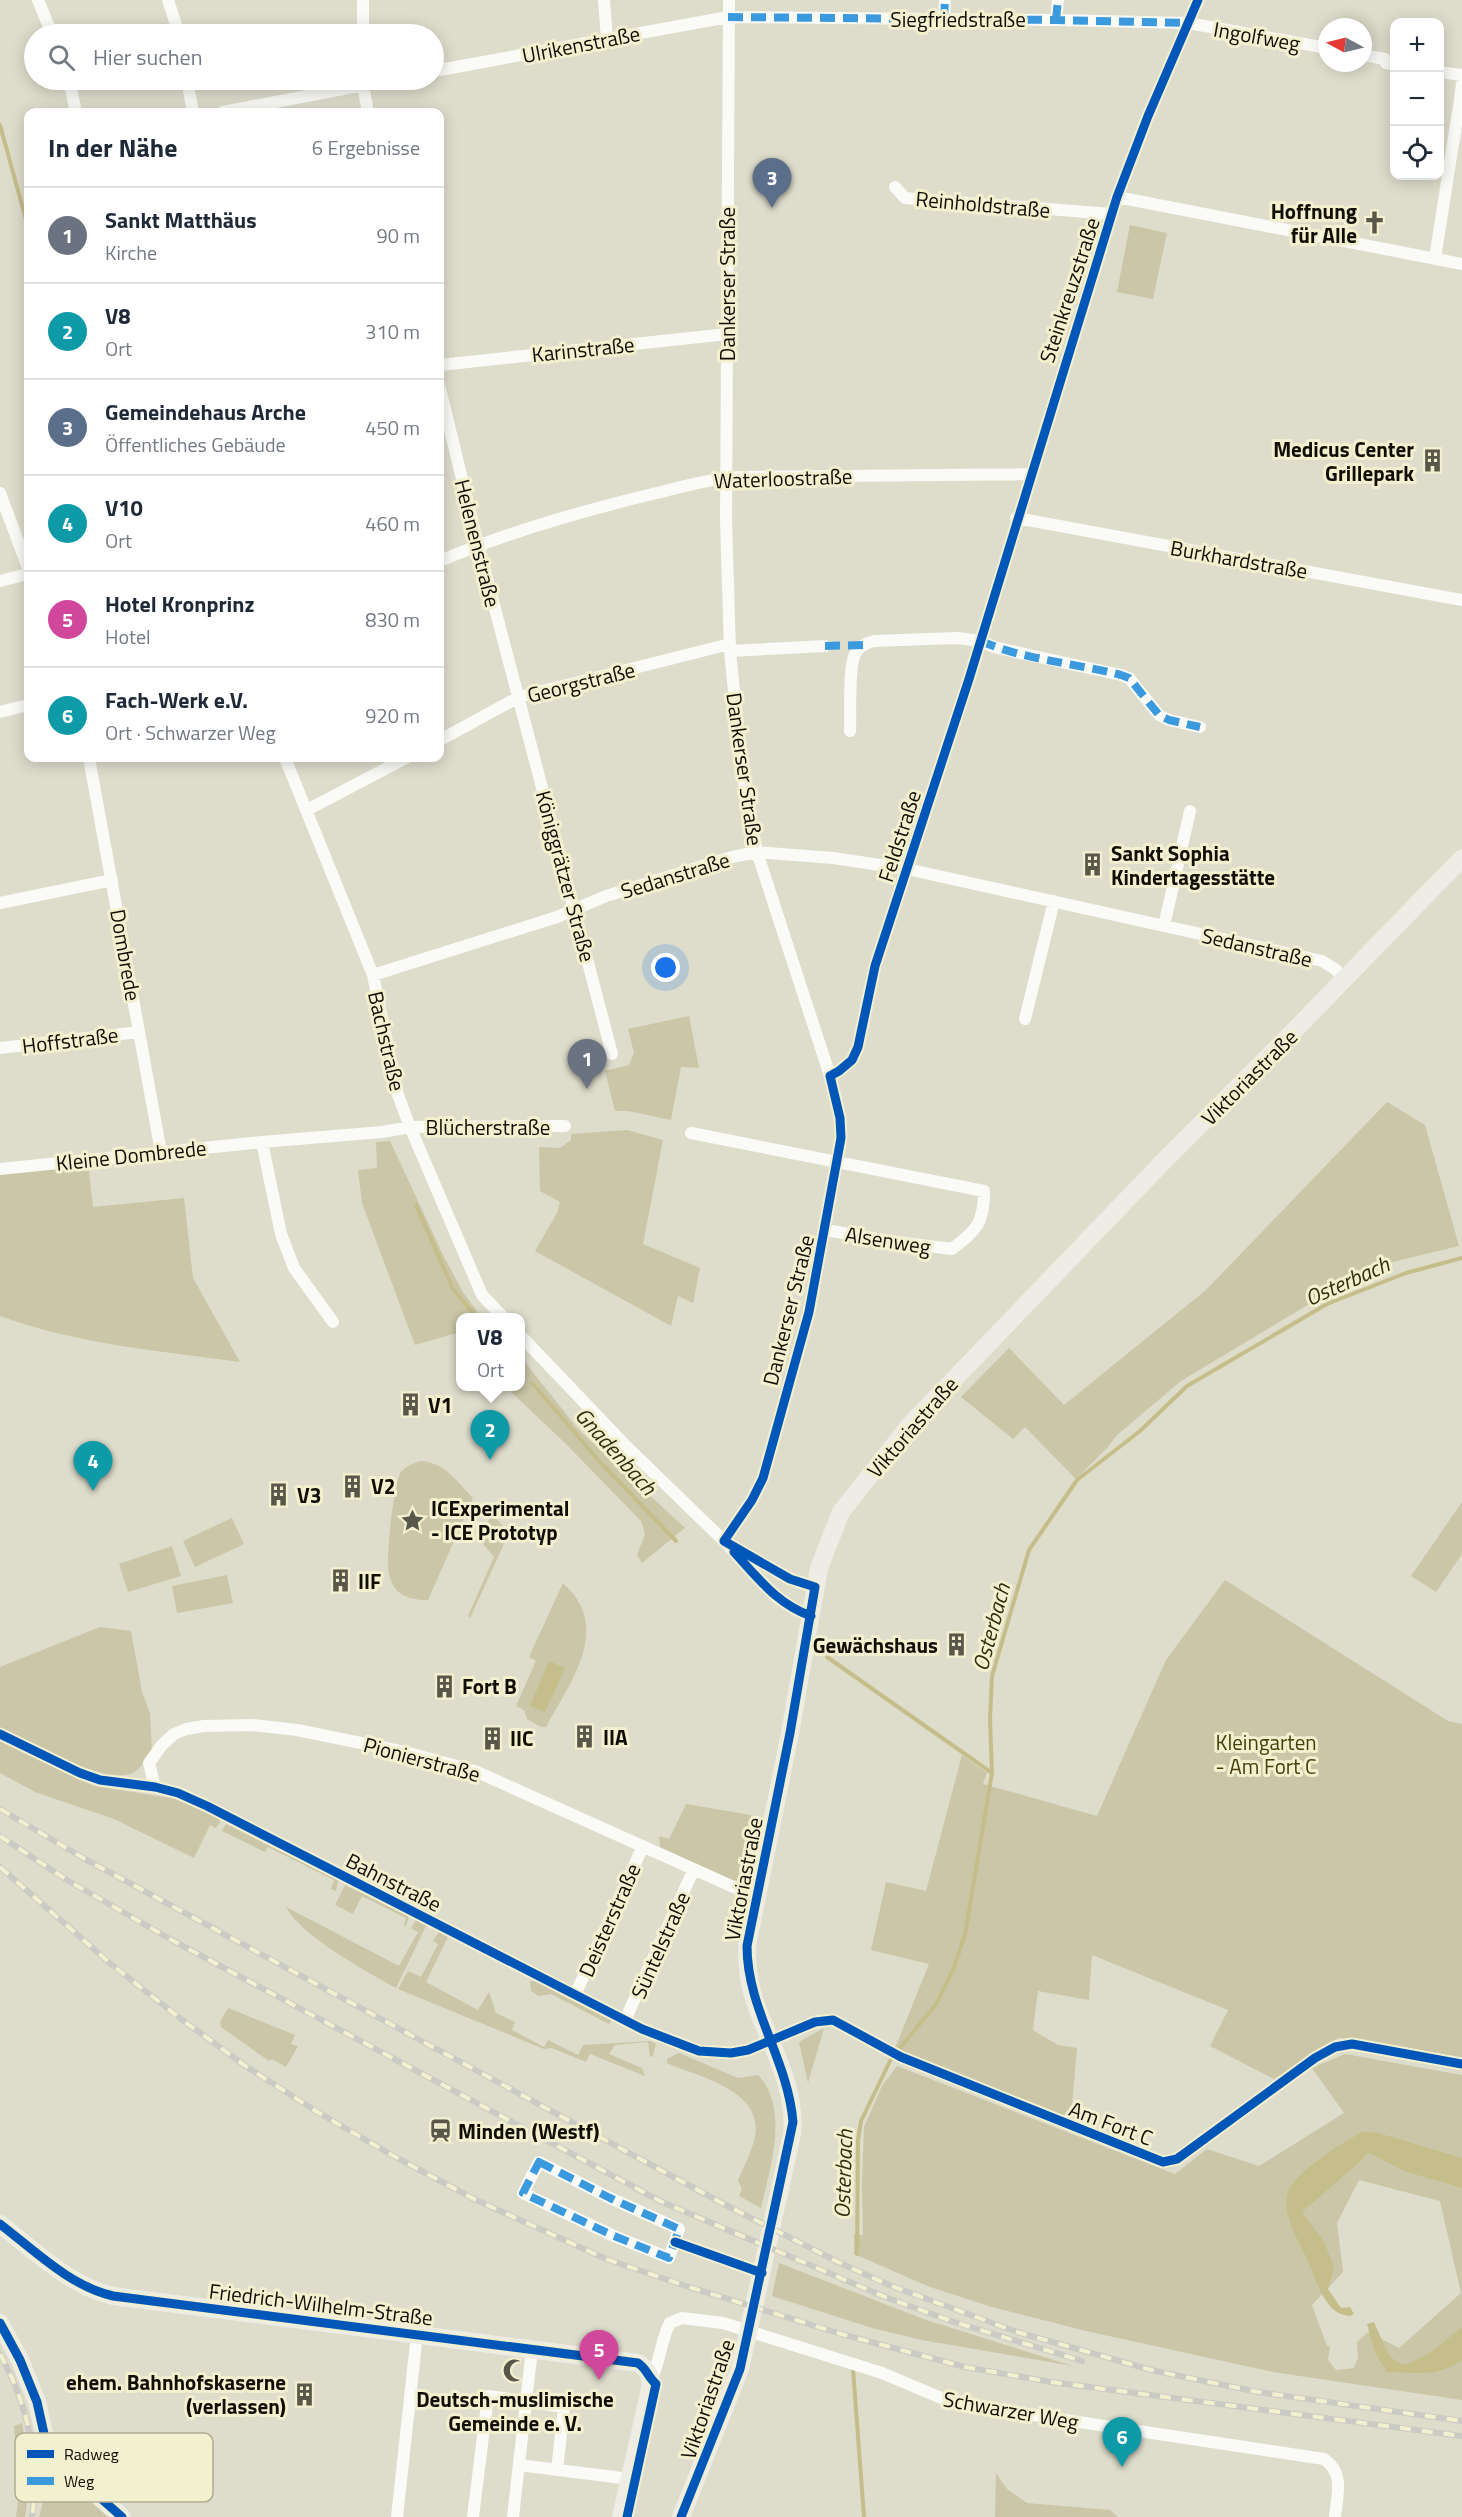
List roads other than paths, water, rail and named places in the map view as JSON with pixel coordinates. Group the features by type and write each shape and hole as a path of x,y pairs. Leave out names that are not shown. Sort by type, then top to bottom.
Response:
{"main road":[{"name":"Viktoriastraße","path":"681,2517 738,2377 793,2122 780,2060 752,1991 747,1964 747,1946 815,1587 823,1553 841,1512 909,1426 1160,1165 1462,858"},
{"name":"Friedrich-Wilhelm-Straße","path":"0,2224 69,2277 100,2293 638,2363 647,2369 651,2379"},
{"path":"0,2323 25,2371 37,2402 44,2433"},
{"path":"621,2517 651,2379"},
{"path":"105,2502 122,2517"}],"street":[{"path":"38,0 48,24"},
{"path":"168,0 175,24"},
{"path":"363,0 363,24"},
{"path":"604,0 607,39"},
{"name":"Dankerser Straße","path":"724,1541 752,1500 762,1478 809,1312 826,1230 841,1138 840,1118 830,1076 757,852 742,771 730,647 726,478 729,0"},
{"path":"944,19 945,0"},
{"path":"1056,20 1058,0"},
{"name":"Steinkreuzstraße","path":"993,598 1117,197 1148,116 1198,0"},
{"name":"Ulrikenstraße","path":"444,69 728,16"},
{"name":"Siegfriedstraße","path":"728,16 1188,24"},
{"name":"Ingolfweg","path":"1188,24 1318,46"},
{"path":"1372,57 1385,59 1390,64"},
{"path":"1444,73 1462,75"},
{"path":"1435,258 1461,106 1462,84"},
{"path":"71,90 75,108"},
{"path":"189,90 192,108"},
{"path":"242,108 325,90"},
{"path":"364,90 367,108"},
{"name":"Reinholdstraße","path":"895,187 905,198 1112,214"},
{"path":"1117,197 1462,264"},
{"name":"Karinstraße","path":"444,365 727,334"},
{"name":"Helenenstraße","path":"444,405 519,697"},
{"name":"Waterloostraße","path":"444,559 478,544 597,508 726,478 1031,474"},
{"path":"0,493 24,557"},
{"name":"Burkhardstraße","path":"1017,518 1462,600"},
{"path":"0,581 24,575"},
{"name":"Feldstraße","path":"830,1076 852,1060 858,1047 868,992 993,598"},
{"path":"850,731 853,665 855,654 863,645 886,640 957,638 981,641 1006,650 1122,675 1128,678 1159,715 1169,720 1200,727"},
{"name":"Georgstraße","path":"444,738 519,697 730,647 825,646"},
{"name":"Königgrätzer Straße","path":"519,697 612,1054"},
{"path":"0,712 24,706"},
{"name":"Dombrede","path":"90,762 161,1152"},
{"name":"Bachstraße","path":"287,762 373,975 398,1095 410,1127 482,1295 500,1313"},
{"path":"307,810 398,762"},
{"path":"1164,926 1190,812"},
{"name":"Sedanstraße","path":"373,975 574,911 606,896 732,857 757,852 832,858 907,869 1322,961 1335,969 1344,979"},
{"path":"0,903 112,880"},
{"path":"1025,1019 1054,901"},
{"name":"Hoffstraße","path":"0,1048 139,1032"},
{"name":"Blücherstraße","path":"410,1127 565,1126"},
{"name":"Kleine Dombrede","path":"0,1169 382,1132 410,1127"},
{"path":"691,1133 837,1162"},
{"path":"262,1142 281,1234 294,1268 333,1322"},
{"name":"Alsenweg","path":"826,1230 897,1243 952,1248 972,1234 984,1214 984,1191 837,1162"},
{"path":"525,1340 624,1444 724,1541 776,1597 798,1611 811,1616"},
{"path":"724,1541 790,1579 815,1587"},
{"name":"Pionierstraße","path":"127,1784 139,1775 162,1745 174,1734 186,1729 204,1726 253,1725 297,1730 405,1752 476,1771 738,1889 758,1894"},
{"name":"Bahnstraße","path":"0,1734 80,1773 100,1780 155,1787 178,1793 207,1806 625,2020 699,2051 713,2054 748,2050 770,2040"},
{"path":"149,1763 155,1787"},
{"name":"Deisterstraße","path":"575,1995 643,1846"},
{"name":"Süntelstraße","path":"625,2020 694,1869"},
{"name":"Am Fort C","path":"770,2040 827,2019 845,2025 896,2055 1030,2111 1163,2162 1177,2158 1315,2058 1343,2044 1361,2045 1462,2064"},
{"path":"539,2162 610,2198 679,2229 675,2242 669,2258 614,2236 523,2193 539,2162"},
{"path":"675,2242 762,2272"},
{"name":"Schwarzer Weg","path":"651,2379 658,2365 666,2330 675,2319 697,2319 733,2326 882,2373 953,2403 1324,2459 1334,2466 1339,2478 1335,2517"},
{"path":"397,2517 417,2334"},
{"path":"513,2517 532,2349"},
{"path":"473,2517 488,2396 564,2407 557,2470"},
{"path":"519,2466 630,2479"}],"waterway":[{"name":"Gnadenbach","path":"0,125 24,212"},
{"name":"Gnadenbach","path":"416,1205 453,1289 473,1313"},
{"name":"Osterbach","path":"857,2254 858,2140 861,2121 891,2059 937,2003 954,1967 965,1935 992,1773 990,1719 992,1676 1029,1550 1077,1480 1140,1431 1187,1386 1327,1304 1406,1273 1462,1258"},
{"name":"Gnadenbach","path":"532,1383 601,1463 676,1541"},
{"name":"Gnadenbach","path":"827,1657 992,1773"},
{"name":"Osterbach","path":"853,2369 864,2517"}],"railway":[{"path":"0,1809 85,1859 718,2201 838,2262 889,2285 1017,2332 1155,2371 1258,2392 1462,2421"},
{"path":"0,1836 67,1880 170,1939 660,2201 885,2297 951,2321 1082,2361"},
{"path":"0,1867 111,1964 247,2067 319,2113 399,2159 474,2199 606,2259 841,2334 965,2367 1051,2382 1462,2436"},
{"path":"0,2354 18,2392 30,2433"},
{"path":"32,2517 33,2502"}],"place":[{"name":"Gemeindehaus Arche","path":"772,208"},
{"name":"Hoffnung für Alle","path":"1375,223"},
{"name":"Medicus Center Grillepark","path":"1432,461"},
{"name":"Sankt Sophia Kindertagesstätte","path":"1093,865"},
{"name":"Sankt Matthäus","path":"587,1089"},
{"name":"V1","path":"410,1405"},
{"name":"V8","path":"490,1460"},
{"name":"V2","path":"353,1486"},
{"name":"V10","path":"93,1491"},
{"name":"V3","path":"279,1495"},
{"name":"ICExperimental - ICE Prototyp","path":"413,1520"},
{"name":"IIF","path":"340,1581"},
{"name":"Gewächshaus","path":"956,1645"},
{"name":"Fort B","path":"444,1686"},
{"name":"IIA","path":"585,1737"},
{"name":"IIC","path":"492,1738"},
{"name":"Minden (Westf)","path":"440,2131"},
{"name":"Deutsch-muslimische Gemeinde e. V.","path":"515,2371"},
{"name":"Hotel Kronprinz","path":"599,2380"},
{"name":"ehem. Bahnhofskaserne (verlassen)","path":"304,2394"},
{"name":"Fach-Werk e.V.","path":"1122,2467"}],"park label":[{"name":"Kleingarten - Am Fort C","path":"1266,1754"}]}
